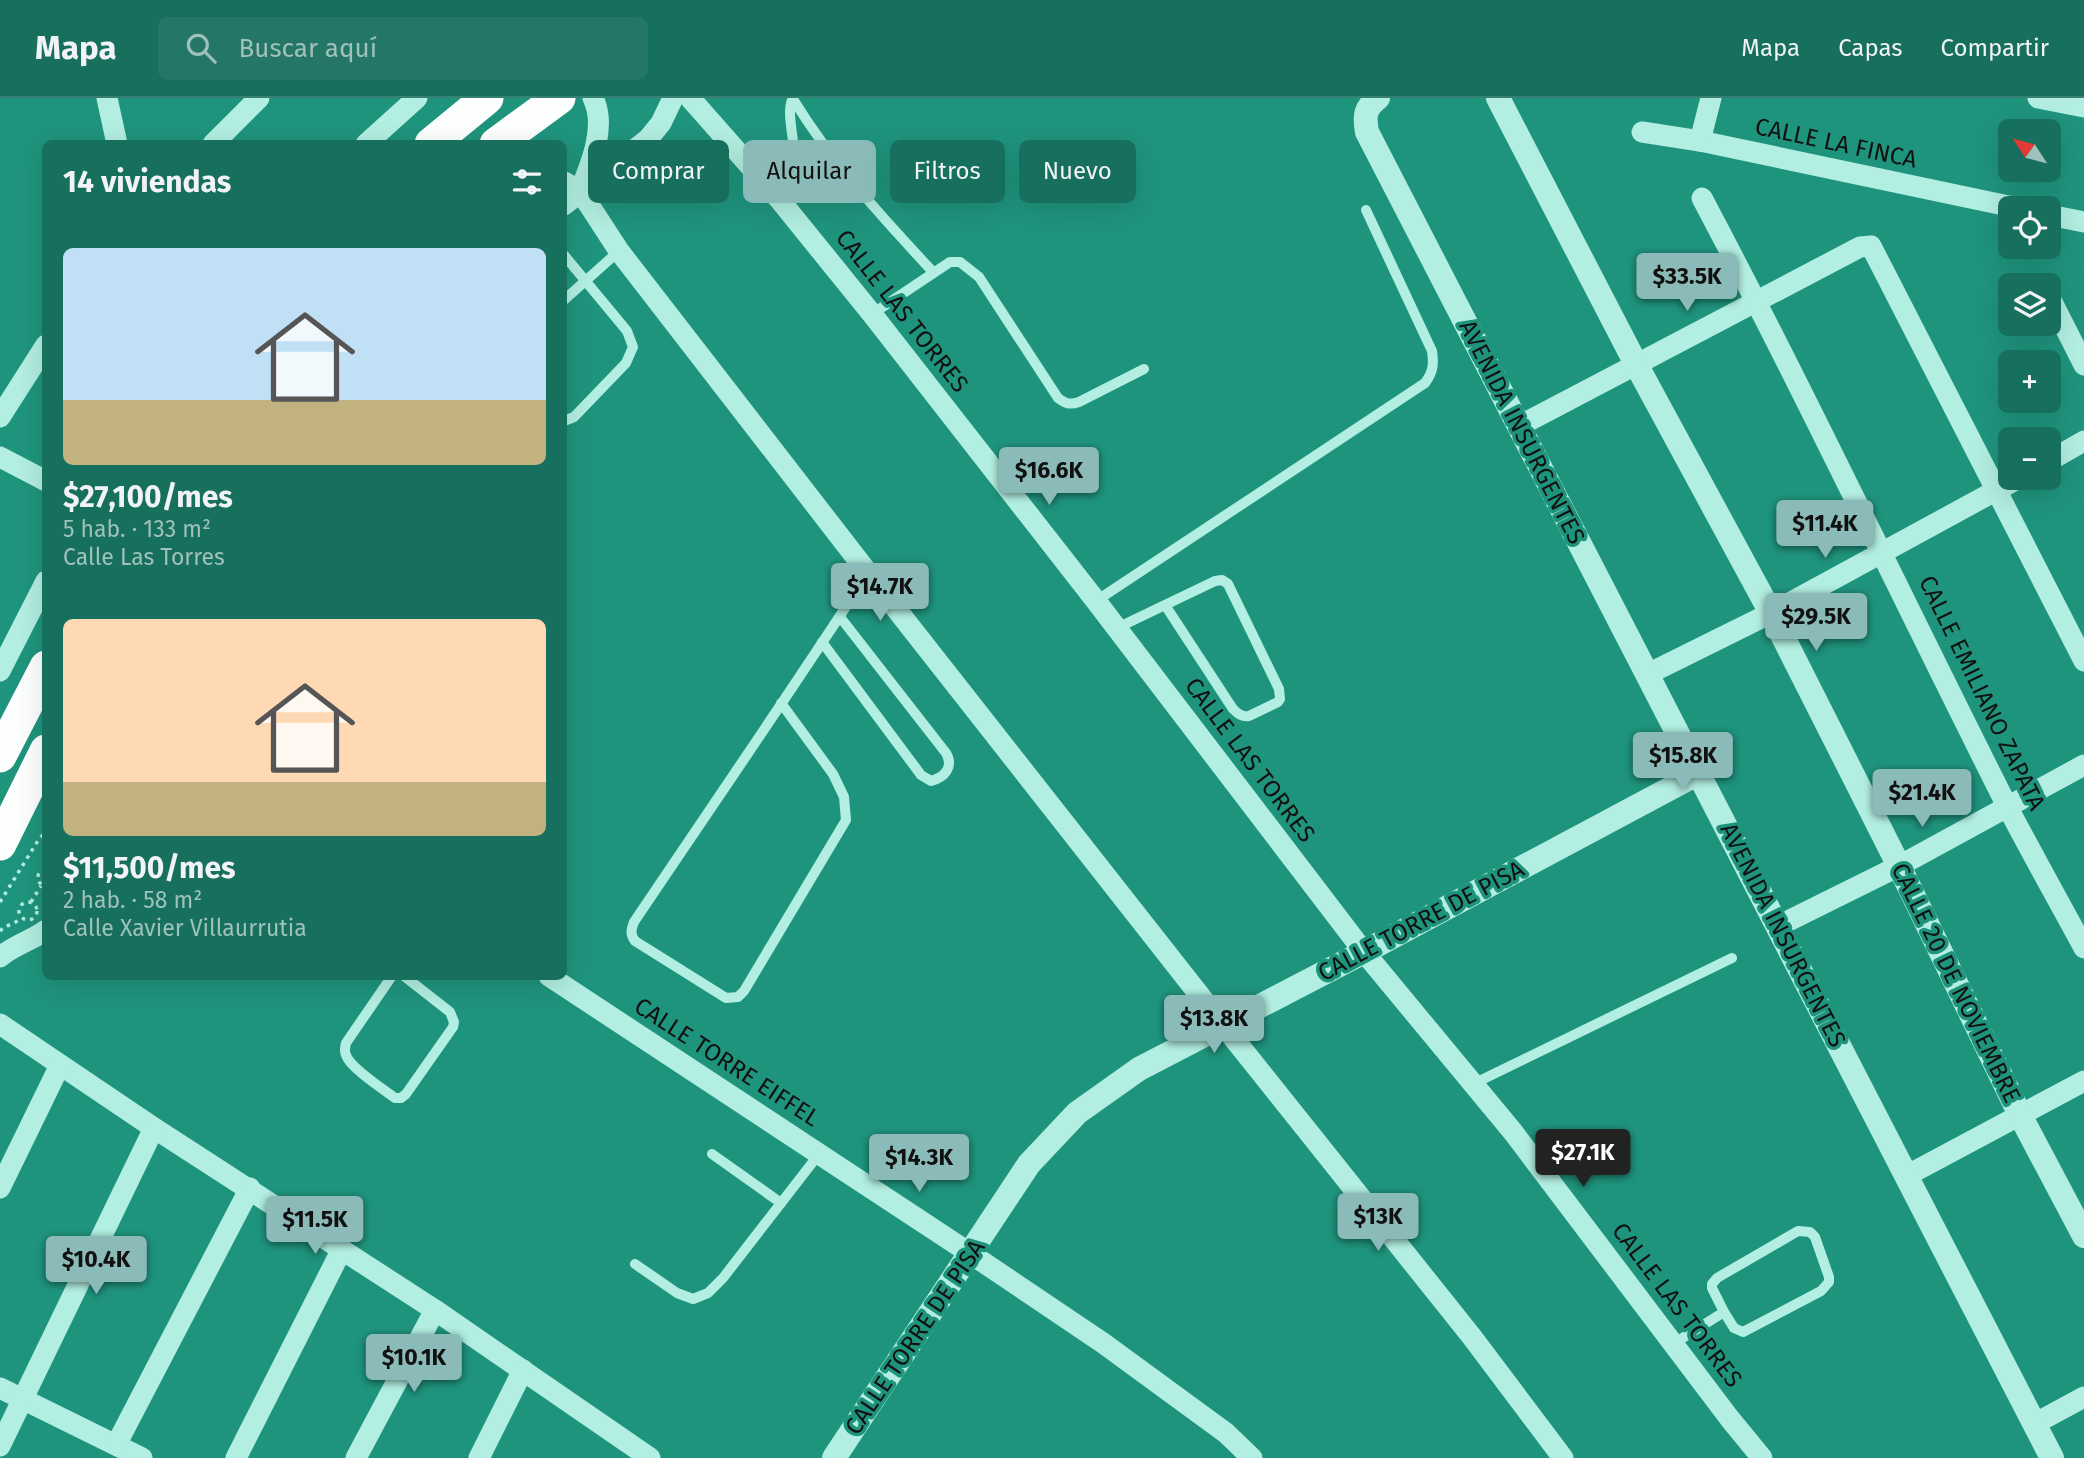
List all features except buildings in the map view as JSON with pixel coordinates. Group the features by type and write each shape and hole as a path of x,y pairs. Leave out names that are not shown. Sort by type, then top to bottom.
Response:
{"highway":[{"path":"436,140 488,98"},
{"path":"501,140 559,98"},
{"path":"0,757 42,675"},
{"path":"0,778 42,755"},
{"path":"0,841 42,759"}],"street":[{"path":"107,98 116,140"},
{"path":"217,140 259,98"},
{"path":"370,140 417,98"},
{"path":"569,193 589,169 598,119 593,98"},
{"path":"569,193 648,139 661,123 673,98"},
{"name":"CALLE LAS TORRES","path":"690,98 743,158"},
{"name":"CALLE 20 DE NOVIEMBRE","path":"1498,98 1636,364 1770,613 1899,866 2020,1115 2084,1236"},
{"path":"1700,141 1711,98"},
{"path":"2038,98 2084,107"},
{"name":"AVENIDA INSURGENTES","path":"1372,105 1367,132 2052,1458"},
{"name":"CALLE LA FINCA","path":"1642,132 1700,141 1998,204"},
{"path":"569,193 619,251 868,573 1472,1337 1563,1458"},
{"name":"CALLE EMILIANO ZAPATA","path":"1702,198 1883,553 2007,806 2084,948"},
{"name":"CALLE LAS TORRES","path":"782,203 1117,628 1364,952 1513,1132 1762,1458"},
{"path":"2061,217 2084,222"},
{"path":"1519,426 1868,245 1874,248 2084,661"},
{"path":"2061,320 2084,365"},
{"path":"0,417 42,351"},
{"path":"2061,454 2084,442"},
{"path":"0,457 42,479"},
{"path":"1648,674 1770,613 1997,490"},
{"path":"0,671 42,589"},
{"path":"1778,926 1899,866 2084,765"},
{"name":"CALLE TORRE DE PISA","path":"834,1458 1029,1164 1077,1113 1139,1069 1699,773"},
{"path":"0,957 9,949 42,933"},
{"name":"CALLE TORRE EIFFEL","path":"555,980 1102,1343 1226,1433 1252,1458"},
{"path":"0,1024 154,1128 435,1310 650,1458"},
{"path":"0,1188 60,1065"},
{"path":"1906,1176 2084,1081"},
{"path":"0,1446 154,1128"},
{"path":"116,1445 250,1188"},
{"path":"236,1458 342,1249"},
{"path":"356,1458 435,1310"},
{"path":"479,1458 523,1370"},
{"path":"0,1388 142,1458"},
{"path":"2034,1424 2084,1397"}],"lane":[{"path":"792,140 790,108 793,98"},
{"path":"793,98 808,124 842,170 933,272"},
{"path":"1096,601 1425,383 1432,374 1432,351 1366,210"},
{"path":"567,297 619,251"},
{"path":"567,258 627,331 633,347 626,363 574,417 567,420"},
{"path":"872,314 933,272 950,262 960,262 979,277 1051,387 1065,403 1071,405 1079,402 1144,369"},
{"path":"781,703 833,774 844,797 846,820 744,991 738,997 726,998 635,941 631,929 634,922 868,573"},
{"path":"1117,628 1215,581 1222,580 1228,584 1279,689 1278,702 1249,716 1238,714 1165,605"},
{"path":"822,642 921,775 931,781 950,768 951,762 946,753 840,617"},
{"path":"1473,1084 1732,958"},
{"path":"388,980 346,1043 345,1050 351,1063 395,1098 401,1098 453,1027 454,1021 450,1012 409,980"},
{"path":"712,1154 781,1203"},
{"path":"635,1265 677,1293 693,1298 708,1293 723,1278 819,1154"},
{"path":"1798,1231 1810,1232 1815,1237 1829,1276 1829,1282 1821,1291 1744,1332 1734,1328 1724,1311 1712,1287 1717,1278 1798,1231"},
{"path":"1673,1344 1724,1311"}],"path":[{"path":"0,902 42,836"},
{"path":"42,870 38,882 42,885"},
{"path":"31,902 42,888"},
{"path":"0,932 3,928 23,919 30,920 37,915 37,909 31,902 20,906 19,915 23,919"}]}
